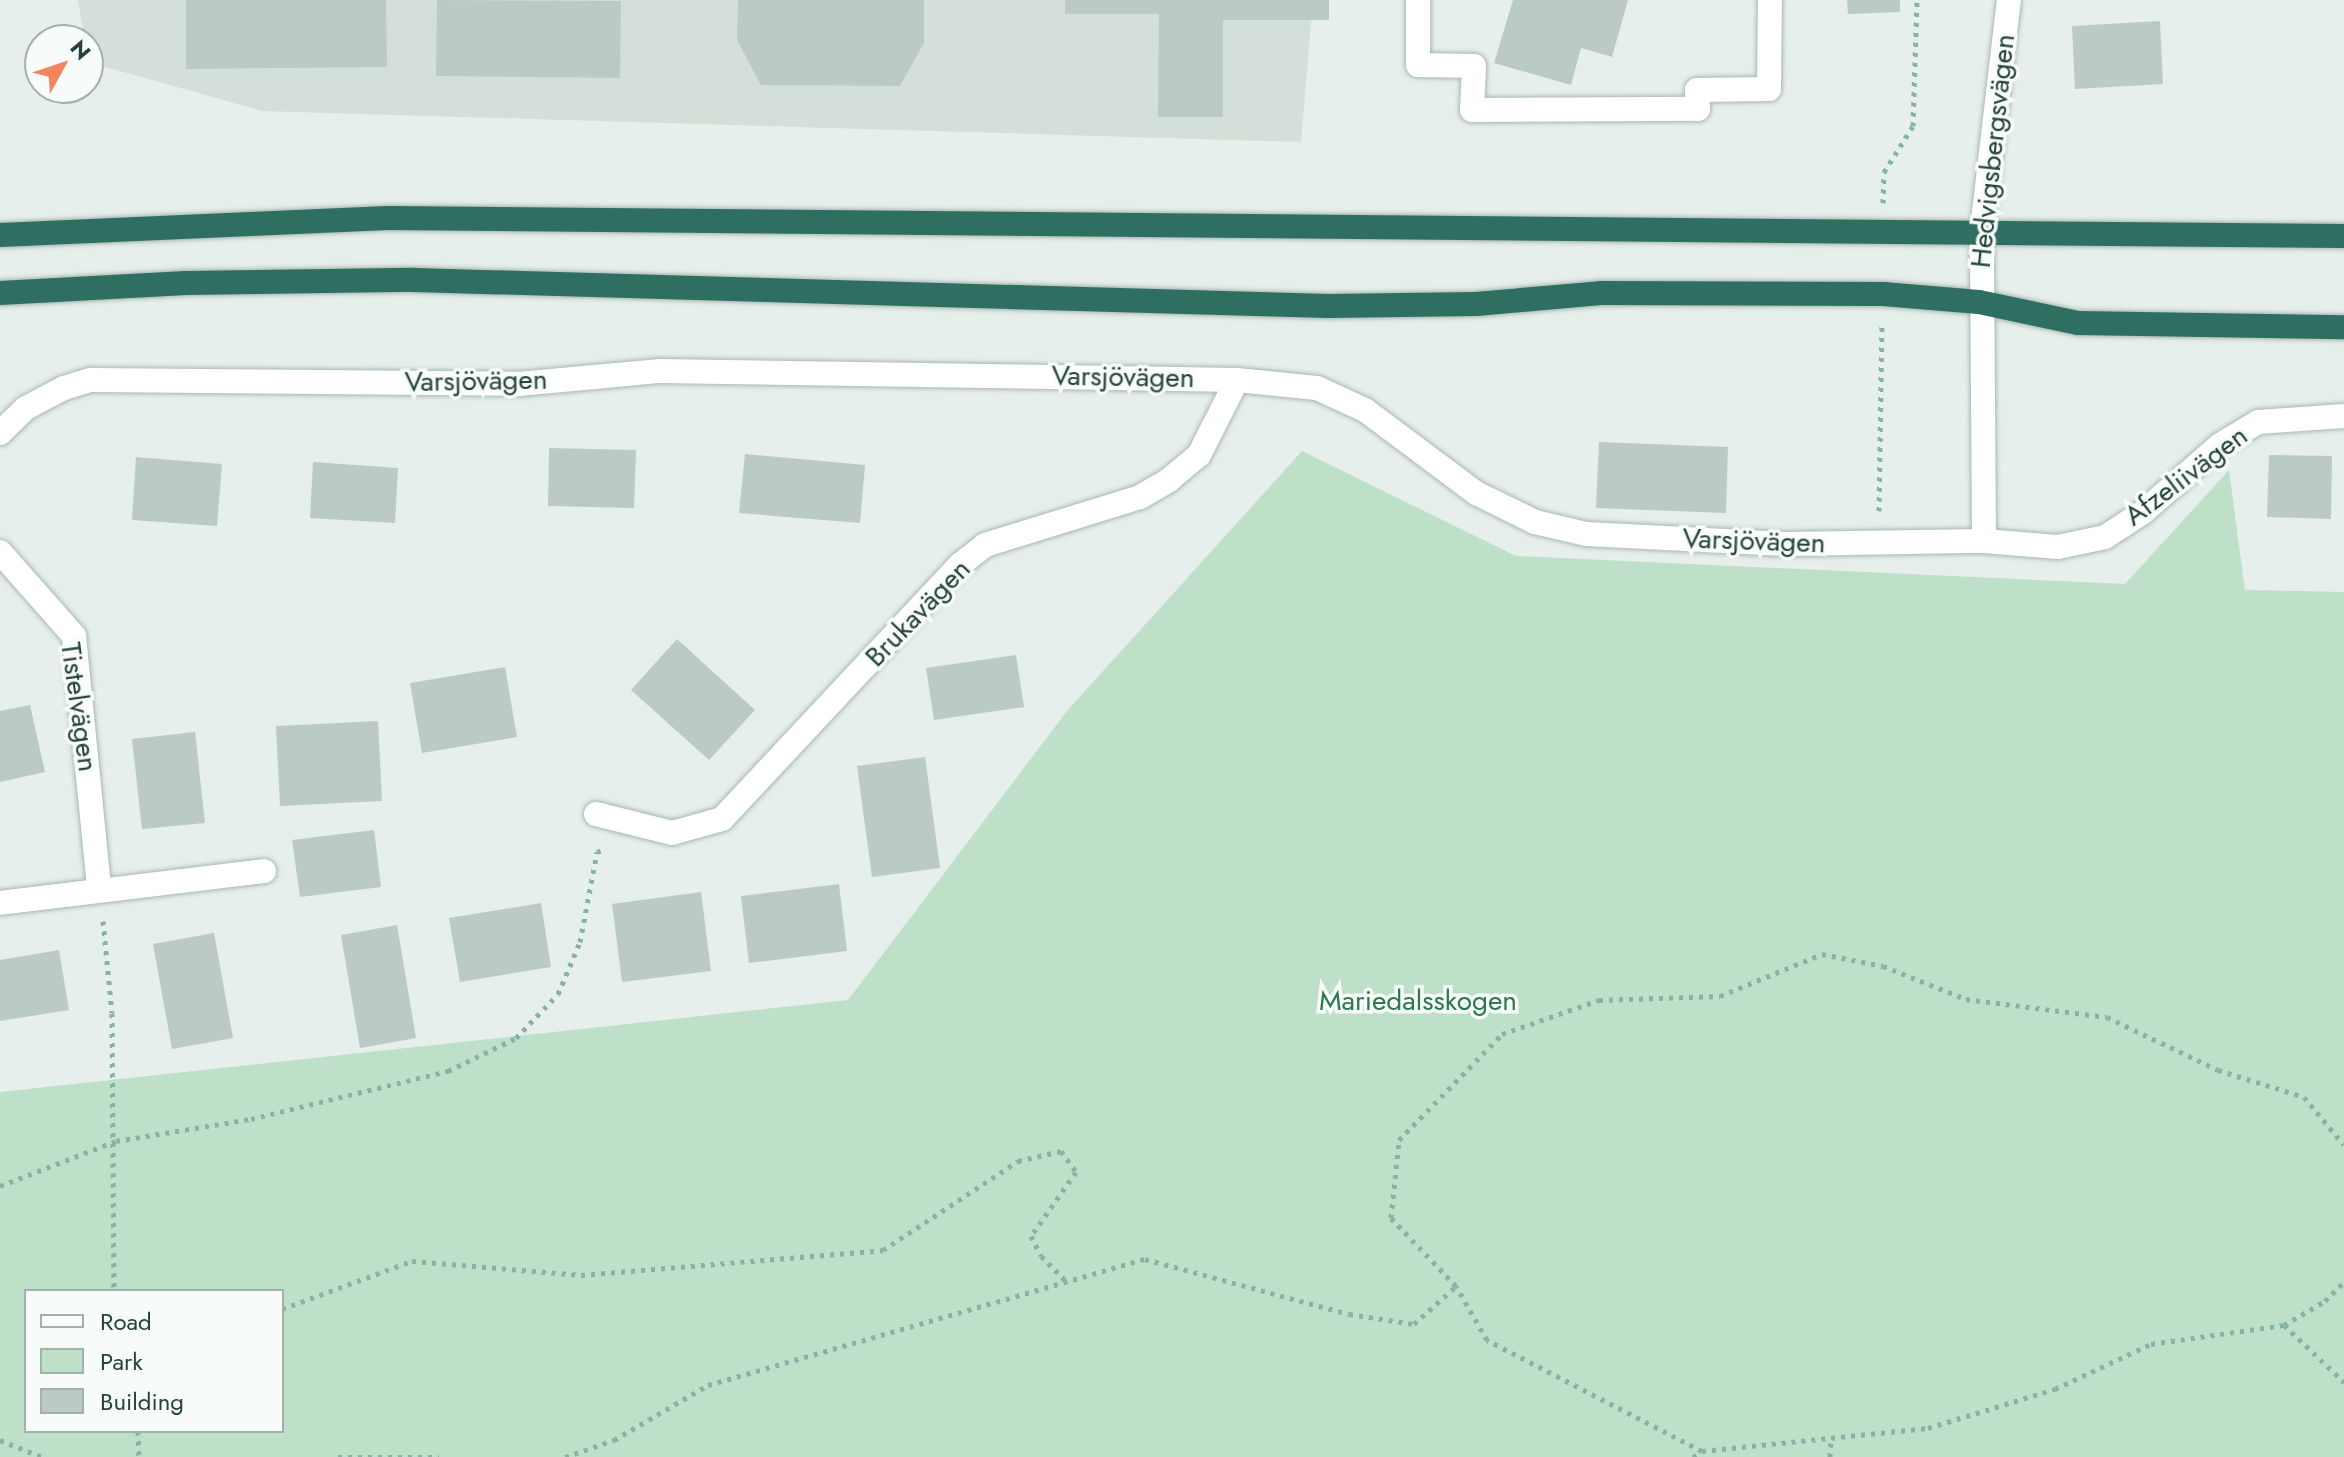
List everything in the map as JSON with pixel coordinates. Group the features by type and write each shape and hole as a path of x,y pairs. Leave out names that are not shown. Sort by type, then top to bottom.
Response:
{"highway":[{"path":"0,235 388,218 1982,229 2344,236"},
{"path":"0,293 186,283 414,280 1312,306 1476,304 1601,293 1883,294 1979,302 2078,323 2344,327"}],"street":[{"path":"1418,0 1418,65 1474,66 1472,110 1698,109 1697,90 1769,89 1770,0"},
{"name":"Hedvigsbergsvägen","path":"1979,302 1982,229 2009,0"},
{"path":"1979,302 1984,541"},
{"name":"Varsjövägen","path":"0,433 26,408 64,388 91,380 519,384 660,371 1237,380 1317,388 1365,410 1476,493 1535,522 1586,534 1785,544 1984,541"},
{"name":"Brukavägen","path":"596,814 672,833 722,819 961,564 985,545 1140,497 1169,480 1199,455 1237,380"},
{"name":"Afzeliivägen","path":"1984,541 2058,547 2105,537 2142,513 2220,445 2258,422 2344,416"},
{"name":"Tistelvägen","path":"0,552 74,636 99,887"},
{"path":"0,903 99,887 264,871"}],"path":[{"path":"0,1186 116,1141 251,1119 448,1071 516,1038 558,994 580,942 597,852 643,826"},
{"path":"99,887 112,1013 116,1141 114,1289"},
{"path":"1702,1451 1487,1340 1456,1286 1391,1218 1399,1140 1502,1034 1599,1000 1720,996 1822,954 1883,966 1966,999 2107,1017 2218,1070 2304,1097 2344,1145"},
{"path":"284,1308 412,1261 581,1275 883,1250 1018,1161 1061,1151 1076,1172 1031,1236 1041,1256 1067,1282"},
{"path":"565,1457 614,1440 708,1385 1145,1259 1349,1314 1414,1324 1456,1286"},
{"path":"1693,1457 1702,1451 1928,1428 2055,1389 2151,1344 2284,1325 2325,1301 2344,1282"},
{"path":"2284,1325 2344,1382"},
{"path":"138,1433 139,1457"},
{"path":"1830,1457 1831,1438"},
{"path":"0,1440 42,1457"},
{"path":"342,1456 439,1457"}],"shaded area":[{"path":"78,0 1313,0 1301,142 262,111 104,67 104,24 82,24"}],"green space":[{"name":"Mariedalsskogen","path":"1302,451 1516,556 2125,584 2229,470 2245,590 2344,592 2344,1457 0,1457 0,1092 848,1000 1067,711"}],"building":[{"path":"186,0 386,0 387,67 186,69"},
{"path":"437,0 621,1 620,78 436,76"},
{"path":"738,0 924,0 924,43 900,86 761,85 737,40"},
{"path":"1065,0 1329,0 1329,20 1223,20 1223,117 1158,117 1159,14 1065,14"},
{"path":"1513,0 1628,0 1612,57 1581,48 1571,85 1494,63"},
{"path":"1847,0 1900,0 1900,12 1848,14"},
{"path":"2160,21 2163,84 2075,89 2072,26"},
{"path":"1599,442 1728,447 1726,513 1596,508"},
{"path":"549,448 636,450 634,508 548,506"},
{"path":"745,454 865,465 860,523 739,513"},
{"path":"2269,455 2332,456 2331,519 2267,517"},
{"path":"136,457 222,464 217,526 132,520"},
{"path":"313,462 398,468 395,523 310,518"},
{"path":"677,639 755,710 709,760 631,690"},
{"path":"1016,655 1024,707 934,720 926,668"},
{"path":"505,667 517,737 422,753 410,683"},
{"path":"30,705 45,772 0,782 0,711"},
{"path":"378,721 382,801 280,806 276,726"},
{"path":"195,732 205,823 142,829 132,739"},
{"path":"925,757 940,868 872,877 857,766"},
{"path":"374,830 381,887 300,897 292,840"},
{"path":"839,884 847,951 749,963 741,896"},
{"path":"701,892 711,971 622,982 612,904"},
{"path":"541,903 551,967 460,982 449,918"},
{"path":"397,925 416,1038 360,1048 341,935"},
{"path":"214,933 233,1038 172,1049 153,944"},
{"path":"59,950 69,1010 0,1021 0,960"}]}
